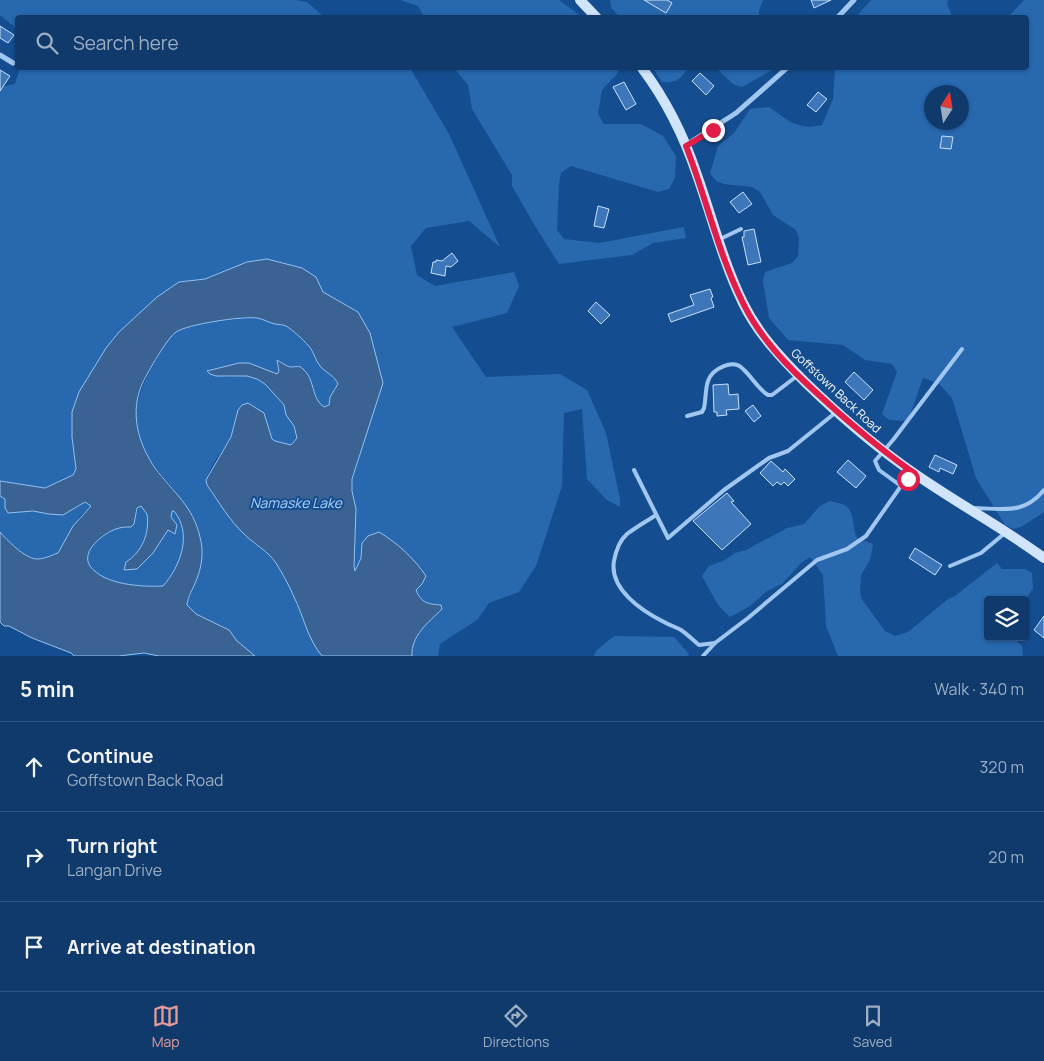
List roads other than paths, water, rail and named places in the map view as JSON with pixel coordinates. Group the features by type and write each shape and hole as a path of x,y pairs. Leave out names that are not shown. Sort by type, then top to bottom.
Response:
{"main road":[{"path":"580,0 594,15"},
{"name":"Goffstown Back Road","path":"643,70 667,105 686,146 718,240 742,302 754,323 774,349 798,375 884,451 914,473 1044,558"}],"street":[{"path":"840,15 854,0"},
{"path":"0,55 13,63"},
{"path":"686,146 736,113 785,70"}],"lane":[{"path":"718,240 741,229"},
{"path":"900,486 879,470 875,461 894,440 962,348"},
{"path":"687,416 702,412 708,380 711,375 724,366 732,364 742,366 768,395 772,395 798,375"},
{"path":"634,470 668,538 724,490 769,458 788,451 837,411"},
{"path":"703,656 715,643 817,560 847,549 866,536 900,486 914,473"},
{"path":"968,508 1018,508 1037,499 1044,490"},
{"path":"656,515 628,534 620,543 615,553 614,576 623,592 641,608 662,622 681,630 699,645 715,643"},
{"path":"950,566 981,553 1006,532"}],"water":[{"name":"Namaske Lake","path":"267,259 302,268 316,277 323,292 358,312 370,333 383,383 352,479 352,491 356,509 354,566 355,571 361,558 362,543 368,536 379,532 405,551 426,576 416,590 420,598 432,604 441,605 442,609 418,635 412,648 412,656 322,656 309,635 292,593 276,563 239,529 207,485 206,480 231,437 238,410 242,405 248,403 264,413 272,439 275,441 291,445 297,438 294,426 286,415 284,405 265,384 247,376 216,376 207,371 239,363 249,363 277,374 279,371 277,360 289,367 297,366 307,373 317,399 324,407 329,405 330,397 338,384 320,366 311,349 295,332 286,326 257,318 216,321 182,329 172,335 143,382 139,393 136,416 140,438 149,458 193,517 200,537 202,548 201,565 187,605 196,614 229,630 237,641 255,656 159,656 144,653 119,656 74,656 9,626 4,626 0,622 0,532 17,549 28,556 38,559 45,558 58,553 73,526 91,506 85,502 63,515 33,511 8,513 5,508 5,499 0,496 0,481 45,488 73,475 76,469 72,437 72,412 79,392 106,348 119,332 157,297 179,282 205,279 247,262","holes":["141,506 147,514 148,521 144,541 132,558 126,562 124,570 137,569 153,553 168,530 175,534 177,525 171,517 172,511 174,511 180,520 183,530 182,550 175,570 163,586 124,584 113,581 96,572 90,566 88,560 88,554 95,543 111,531 131,527 134,524 137,508"]}]}
